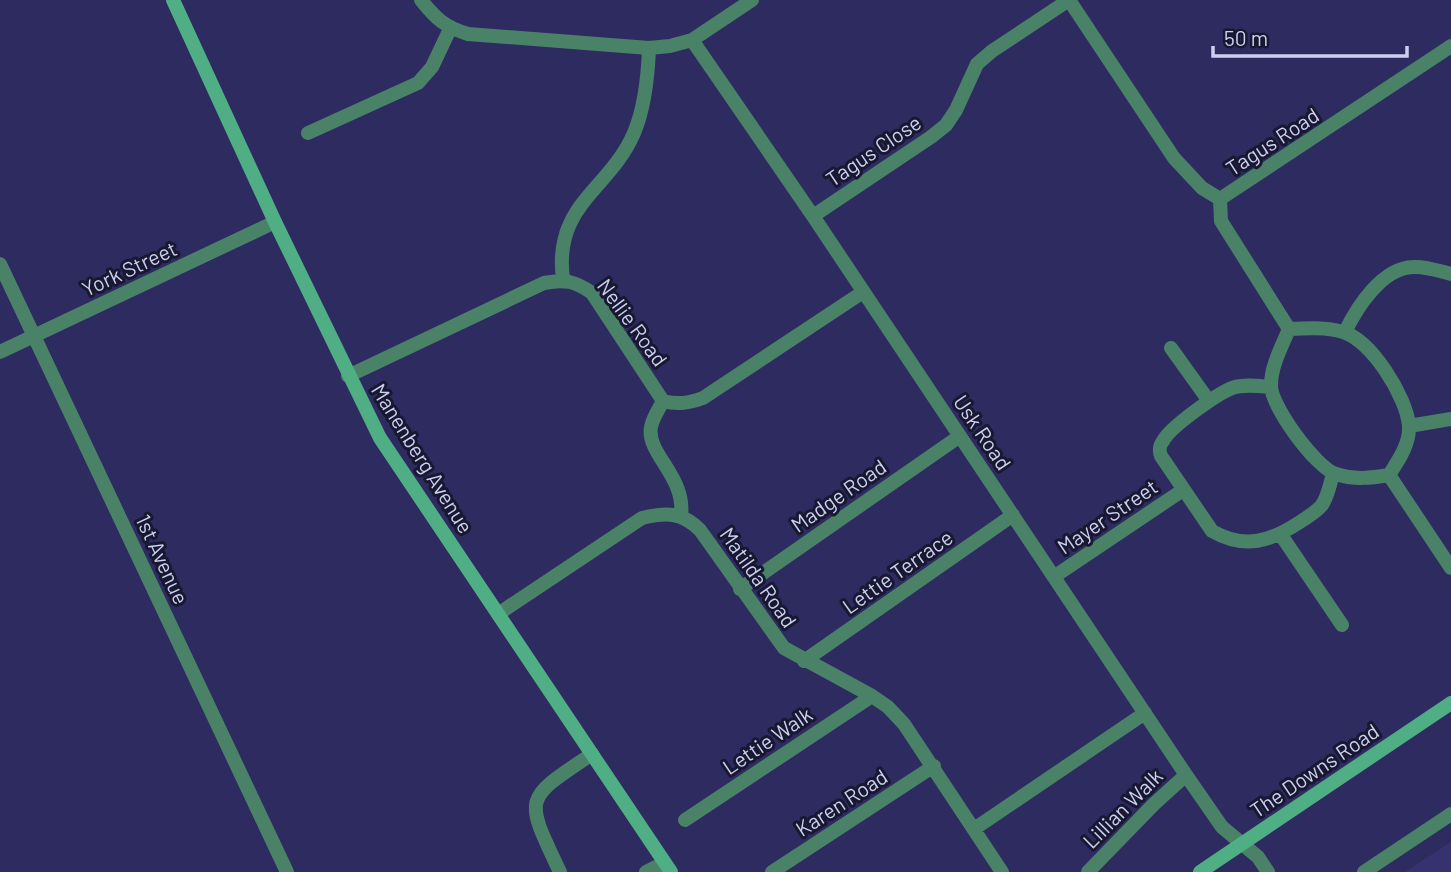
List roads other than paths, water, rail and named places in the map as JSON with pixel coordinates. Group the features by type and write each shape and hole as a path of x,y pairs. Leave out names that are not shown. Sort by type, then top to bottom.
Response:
{"street":[{"name":"Manenberg Avenue","path":"173,0 275,222 380,438 668,867"},
{"path":"421,0 436,18 450,29 468,34 649,48 692,40 752,0"},
{"name":"Tagus Road","path":"1069,0 1174,158 1202,188 1220,199 1451,46"},
{"name":"Tagus Close","path":"813,216 946,125 956,110 977,64 992,51 1069,0"},
{"path":"308,133 418,83 432,67 450,29"},
{"name":"Usk Road","path":"692,40 1055,576 1186,775 1223,827 1258,857 1268,872"},
{"path":"563,279 561,244 568,228 578,209 618,159 634,134 647,78 649,48"},
{"path":"1220,199 1222,221 1289,328"},
{"name":"York Street","path":"0,352 275,222"},
{"name":"1st Avenue","path":"0,264 288,872"},
{"path":"1345,332 1359,306 1370,293 1386,279 1404,269 1420,267 1451,274"},
{"name":"Nellie Road","path":"348,376 544,283 563,279 578,283 592,293 663,401"},
{"path":"498,614 642,518 664,513 681,516 681,494 650,439 654,418 663,401 690,403 703,398 863,292"},
{"path":"1289,328 1320,328 1345,332 1362,343 1376,357 1395,388 1409,426 1403,453 1389,475 1361,479 1333,474 1308,453 1286,422 1270,387 1289,328"},
{"path":"1171,348 1209,401"},
{"path":"1270,387 1231,388 1209,401 1167,434 1161,443 1161,456 1212,531 1221,536 1252,542 1281,535 1322,505 1333,474"},
{"path":"1409,426 1451,419"},
{"name":"Madge Road","path":"740,589 960,436"},
{"path":"1389,475 1451,568"},
{"name":"Mayer Street","path":"1055,576 1183,490"},
{"name":"Lettie Terrace","path":"804,661 1013,515"},
{"name":"Matilda Road","path":"681,516 691,520 700,530 784,648 872,696 888,707 904,724 1002,872"},
{"path":"1281,535 1342,625"},
{"name":"Lettie Walk","path":"685,820 872,696"},
{"name":"The Downs Road","path":"1200,872 1451,703"},
{"path":"974,829 1145,713"},
{"path":"560,872 536,819 534,807 537,796 546,786 592,754"},
{"name":"Karen Road","path":"772,872 934,766"},
{"name":"Lillian Walk","path":"1088,872 1186,775"},
{"path":"1364,872 1451,814"},
{"path":"646,872 668,867"}]}
